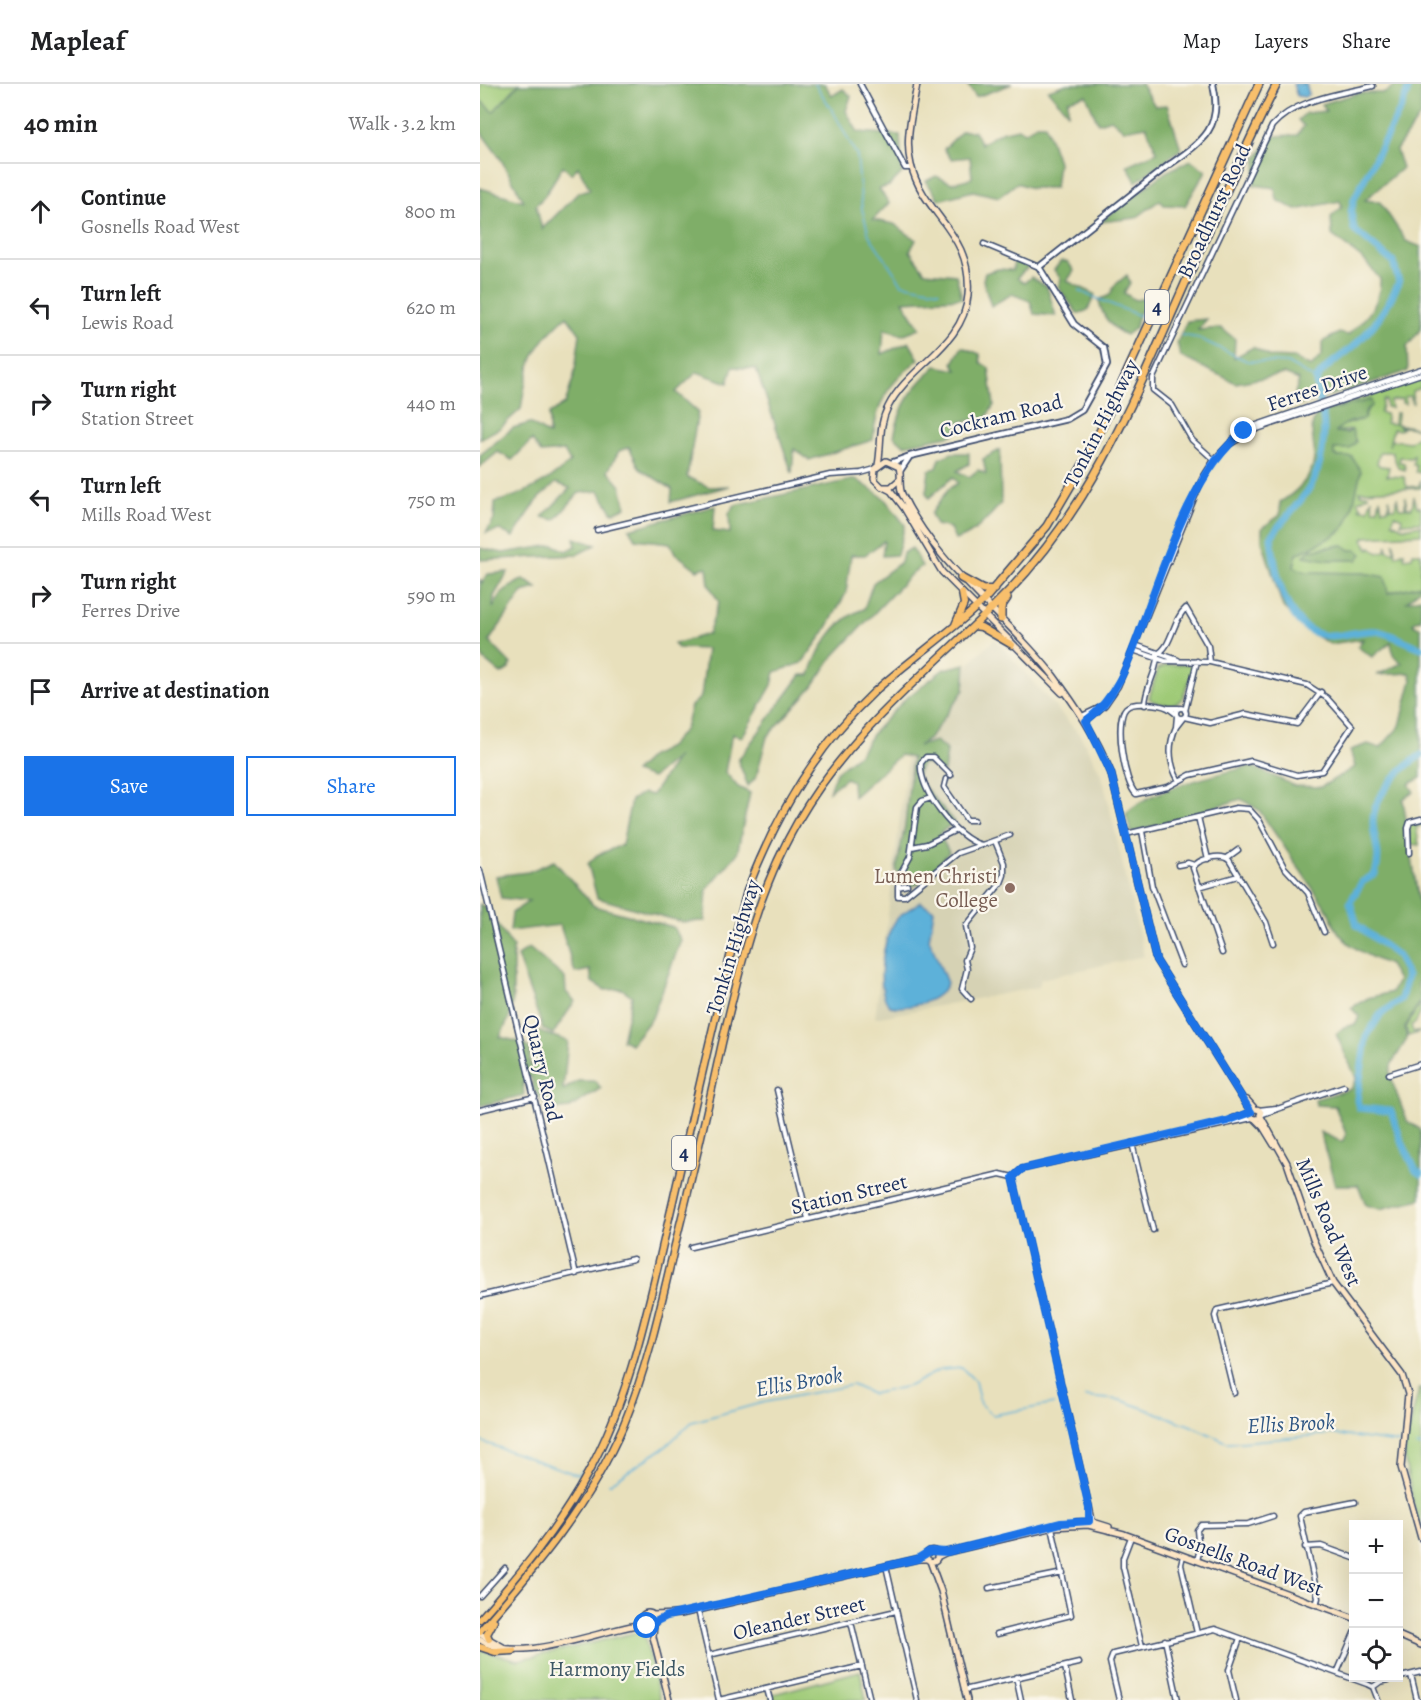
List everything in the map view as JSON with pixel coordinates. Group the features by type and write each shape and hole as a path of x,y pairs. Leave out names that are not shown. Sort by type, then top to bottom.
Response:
{"highway":[{"name":"Tonkin Highway","path":"480,1619 518,1575 572,1501 588,1473 618,1408 647,1312 744,901 772,834 806,775 849,718 875,692 976,608 995,589 1047,526 1091,451 1259,84"},
{"name":"Tonkin Highway","path":"480,1633 531,1573 573,1518 596,1480 624,1424 645,1365 741,966 758,908 798,822 831,769 849,747 894,699 1015,586 1063,528 1106,460 1277,84"},
{"path":"961,578 983,590 995,589"},
{"path":"1000,619 1001,608 1015,586"},
{"path":"953,628 964,604 962,592"},
{"path":"973,626 981,627 1012,645"},
{"path":"489,1640 487,1634 491,1625 531,1573"},
{"path":"480,1647 495,1652 513,1651"}],"main road":[{"path":"880,452 900,471 900,479 891,487 882,487 874,479 880,452 882,421 896,393 957,330 967,309 969,276 959,242 920,189 912,168 909,128 917,84"},
{"path":"876,467 892,462"},
{"name":"Mills Road West","path":"900,479 900,490 927,538 961,578 1053,676 1084,718 1111,773 1156,960 1287,1163 1313,1239 1334,1283 1402,1375 1408,1389 1401,1467 1421,1538"},
{"name":"Mills Road West","path":"882,487 891,491 935,563 1053,687 1066,696"},
{"name":"Gosnells Road West","path":"631,1626 647,1613 667,1616 698,1611 1052,1527 1091,1524 1349,1617"},
{"path":"932,1557 967,1700"},
{"path":"653,1615 653,1637 669,1700"},
{"name":"Gosnells Road West","path":"480,1640 493,1647 513,1651 654,1623 667,1616"},
{"path":"642,1617 644,1625 653,1637"},
{"path":"480,1633 489,1640 513,1651"},
{"path":"1403,1637 1421,1643"}],"street":[{"path":"860,84 905,168 912,168"},
{"name":"Broadhurst Road","path":"1214,460 1192,440 1172,405 1153,390 1153,378 1272,126 1282,114 1298,105 1374,86"},
{"path":"984,244 1039,267 1202,138 1213,123 1217,103 1214,87"},
{"name":"Cockram Road","path":"892,462 1067,419 1082,410 1107,365 1104,348 1074,324 1039,267"},
{"name":"Ferres Drive","path":"1353,394 1421,369"},
{"name":"Ferres Drive","path":"1084,718 1104,705 1118,686 1181,526 1214,460 1229,445 1276,419 1421,374"},
{"path":"900,471 910,456"},
{"path":"597,530 830,475 861,473 876,467"},
{"path":"861,473 874,479"},
{"path":"1145,705 1157,657 1164,649 1179,615 1186,608 1208,646 1210,662"},
{"path":"1134,647 1157,657 1178,661 1210,662 1304,684 1321,692 1352,726 1324,770 1297,775 1251,761 1190,775 1168,787 1142,794 1132,790 1125,770 1121,731 1126,708 1145,705 1179,708 1196,719"},
{"path":"1176,727 1186,711 1197,661"},
{"path":"1168,708 1177,715 1210,723 1246,714 1297,724 1321,692"},
{"path":"1179,781 1172,765 1170,747 1179,708 1187,699"},
{"path":"951,775 936,758 930,756 922,760 921,774 931,798 956,830 969,840 982,845"},
{"path":"946,779 944,787 951,798 967,820 974,820"},
{"path":"931,798 921,801 917,807 912,847 908,864 899,878 897,895 905,897 958,853 1010,835"},
{"path":"1125,835 1243,808 1255,814 1284,867 1308,893 1324,932"},
{"path":"1198,817 1208,860"},
{"path":"1409,853 1408,828 1410,822 1421,819"},
{"path":"912,847 927,844 956,830"},
{"path":"1143,831 1152,886 1182,965"},
{"path":"971,999 962,989 967,971 964,960 970,943 966,928 970,918 1003,878 1004,866 995,841"},
{"path":"1178,865 1188,863 1194,865 1208,860 1227,858 1238,850"},
{"path":"1227,858 1266,922 1273,943"},
{"path":"1194,865 1199,887 1222,953"},
{"name":"Quarry Road","path":"480,870 576,1274"},
{"path":"1199,887 1238,876"},
{"path":"898,887 907,885"},
{"path":"1389,1074 1421,1064"},
{"path":"1091,1524 1013,1177 1019,1170 1255,1114 1344,1086"},
{"path":"777,1090 807,1219"},
{"path":"480,1110 535,1097"},
{"path":"1132,1143 1153,1230"},
{"name":"Station Street","path":"691,1247 1000,1174 1013,1177"},
{"path":"480,1296 633,1259"},
{"path":"1234,1393 1215,1316 1217,1310 1334,1283"},
{"path":"1316,1605 1318,1598 1300,1516 1304,1512 1355,1502"},
{"path":"1197,1561 1199,1552 1197,1530 1201,1525 1248,1524 1273,1516"},
{"path":"997,1634 1071,1615 1052,1527"},
{"path":"1131,1537 1123,1558 1123,1567 1142,1646"},
{"path":"1305,1546 1321,1546 1349,1556"},
{"path":"1183,1556 1181,1564 1197,1633"},
{"path":"886,1566 917,1700"},
{"path":"480,1596 505,1568"},
{"path":"989,1588 1063,1573"},
{"path":"698,1611 719,1700 862,1666"},
{"name":"Oleander Street","path":"709,1655 896,1611"},
{"path":"851,1622 870,1700"},
{"path":"1119,1700 1111,1657 1117,1651 1215,1629 1373,1687 1378,1700"},
{"path":"1236,1700 1229,1670 1240,1638"},
{"path":"1165,1640 1178,1700"},
{"path":"1337,1673 1349,1643"},
{"path":"964,1690 1079,1663"},
{"path":"1065,1666 1072,1700"},
{"path":"1373,1687 1380,1682 1421,1672"},
{"path":"1411,1675 1417,1700"},
{"path":"1016,1677 1021,1700"},
{"path":"767,1689 770,1700"}],"shaded area":[{"name":"Lumen Christi College","path":"995,639 1080,735 1102,775 1144,956 1041,979 1039,987 875,1018 908,752 974,658"}],"green space":[{"path":"480,84 519,84 493,112 480,100"},
{"path":"519,84 825,84 832,96 843,89 851,96 846,111 858,132 900,135 902,173 889,186 879,189 889,203 873,220 894,224 916,240 910,251 925,272 956,275 962,298 903,301 920,328 902,335 884,329 882,354 909,342 919,359 892,385 886,394 877,414 873,440 809,460 794,449 792,473 756,369 733,367 728,383 697,372 676,392 698,412 687,477 709,487 729,486 671,502 672,489 640,469 629,447 619,451 608,471 621,486 626,507 613,513 599,491 579,493 555,520 542,517 570,488 556,483 539,498 513,537 500,530 486,533 494,519 495,502 535,487 570,462 564,451 541,453 532,440 512,460 498,452 480,467 480,455 513,428 530,423 549,435 549,414 565,404 574,376 580,334 567,316 555,327 538,347 533,358 521,409 500,428 480,439 480,188 524,201 500,158 480,131 480,100 493,112","holes":["563,166 571,174 578,167 590,189 578,193 542,229 536,205 544,197"]},
{"path":"967,84 1012,84 976,97"},
{"path":"1067,84 1141,84 1155,106 1167,105 1181,149 1136,182 1127,165 1157,152 1146,126 1124,130 1111,119 1098,123 1086,95 1068,100 1068,113 1048,90"},
{"path":"1396,84 1421,84 1421,115 1396,150 1402,168 1365,200 1380,202 1406,241 1421,247 1421,329 1407,347 1408,371 1300,405 1295,393 1299,380 1284,374 1236,383 1181,357 1177,343 1187,321 1207,319 1198,330 1221,328 1235,339 1234,358 1253,347 1270,357 1294,358 1311,367 1322,355 1322,342 1339,333 1348,335 1366,317 1378,296 1380,279 1364,260 1332,235 1331,217 1342,207 1340,201 1296,210 1277,200 1275,188 1254,185 1257,158 1272,136 1297,135 1304,126 1298,120 1306,113 1326,111 1322,104 1358,93 1385,93"},
{"path":"1037,124 1045,124 1058,162 1055,188 1031,188 1017,183 999,197 973,191 939,200 926,181 936,176 952,183 972,178 970,157 951,159 944,149 962,131 974,131 981,144 1001,132 1018,128 1025,132"},
{"path":"1191,160 1206,171 1185,206 1164,205 1160,200 1136,218 1100,222 1166,172"},
{"path":"1014,260 1028,267 1017,278 1024,283 1031,277 1047,287 1056,316 1034,314 1030,301 1012,294 991,306 983,280 985,273 998,269 1013,270"},
{"path":"1061,261 1068,262 1074,271 1067,281 1095,294 1088,310 1078,314 1058,287 1061,279 1054,270"},
{"path":"1127,275 1130,283 1124,293 1135,300 1148,298 1144,309 1138,314 1135,328 1126,335 1115,329 1108,321 1099,300 1110,295 1114,286"},
{"path":"962,347 980,354 981,363 989,368 994,405 986,418 960,422 953,435 904,445 894,436 908,397 936,366 957,370 953,363"},
{"path":"1421,379 1421,388 1412,391 1413,404 1410,396 1405,397 1406,404 1402,403 1402,399 1390,401 1391,408 1386,407 1386,400 1383,400 1380,413 1386,414 1386,423 1394,424 1395,413 1398,413 1397,424 1421,429 1399,426 1402,429 1393,429 1389,446 1391,440 1410,442 1421,433 1421,473 1416,472 1416,465 1413,465 1414,455 1411,458 1400,457 1399,462 1404,463 1405,470 1398,468 1392,452 1380,452 1377,463 1380,466 1389,467 1387,476 1404,477 1407,487 1419,486 1421,480 1421,488 1360,491 1361,494 1368,494 1368,496 1358,501 1362,508 1358,508 1368,510 1372,498 1373,509 1378,509 1380,498 1382,509 1388,509 1389,498 1390,508 1395,508 1397,497 1399,508 1405,508 1405,497 1407,508 1412,508 1414,496 1417,507 1421,507 1421,522 1401,523 1402,518 1395,515 1392,522 1404,528 1421,525 1421,534 1365,537 1363,540 1369,549 1371,547 1378,553 1386,551 1387,545 1388,551 1394,552 1394,542 1396,556 1404,552 1404,558 1412,557 1413,553 1421,553 1421,585 1387,593 1384,577 1363,573 1306,572 1294,567 1296,555 1336,534 1348,520 1361,471 1334,454 1334,449 1340,447 1351,430 1335,432 1340,426 1364,419 1371,401 1318,413","holes":["1342,545 1350,550 1357,560 1327,560 1321,548"]},
{"path":"1371,400 1372,406 1366,410 1364,419 1348,423 1336,432 1347,433 1352,430 1356,442 1350,449 1334,449 1334,454 1338,457 1352,457 1361,471 1348,521 1336,534 1296,555 1294,567 1306,572 1363,573 1385,577 1388,593 1421,585 1421,588 1407,601 1421,598 1421,620 1413,624 1421,628 1421,778 1409,784 1414,792 1403,799 1421,917 1421,977 1418,984 1421,999 1405,1028 1407,1039 1391,1065 1390,1076 1407,1121 1421,1130 1421,1199 1380,1209 1366,1205 1358,1185 1335,1185 1320,1132 1342,1142 1346,1134 1335,1106 1316,1105 1315,1099 1351,1089 1356,1078 1336,1034 1344,1027 1356,1024 1359,1016 1351,1008 1368,998 1392,992 1398,980 1389,965 1361,952 1345,940 1339,933 1331,915 1259,810 1241,799 1131,833 1126,814 1136,805 1166,790 1251,766 1295,786 1321,787 1355,767 1350,750 1368,744 1380,748 1400,726 1412,680 1410,673 1377,675 1402,663 1393,655 1391,642 1372,657 1358,647 1363,639 1330,644 1310,633 1283,607 1262,541 1262,528 1280,515 1280,502 1297,490 1313,466 1312,430 1318,413"},
{"path":"1000,450 1001,504 975,530 955,540 950,528 936,525 931,514 948,489 958,483 953,477 929,498 926,493 929,470 937,468 940,458 952,453 969,453 969,464 957,471 969,477 978,470 986,474 983,459"},
{"path":"856,479 884,498 905,525 897,555 882,556 884,541 865,555 851,555 846,593 824,633 802,663 775,672 772,685 742,737 732,734 725,772 738,787 750,793 737,854 707,889 705,921 682,922 597,898 588,864 597,855 622,845 631,800 643,793 652,795 678,756 652,778 634,772 651,756 669,747 685,729 691,706 701,697 707,649 678,648 674,644 708,634 719,602 709,585 707,567 697,570 675,553 670,543 635,539 629,529 715,506 713,531 730,533 729,513 735,505"},
{"path":"574,538 596,545 576,555 480,560 480,548 503,553 554,545 567,551 576,546"},
{"path":"1343,545 1362,554 1357,560 1327,560 1304,556 1310,550"},
{"path":"912,548 922,566 912,573 831,659 813,686 767,737 756,777 748,786 738,760 801,675 810,675 823,645 837,627 854,613 864,609 873,583 901,562 903,553"},
{"path":"508,572 494,596 493,608 502,592 523,579 537,588 523,592 489,641 511,664 509,669 501,674 484,660 480,651 480,579 482,583 488,574"},
{"path":"966,664 964,690 929,739 918,746 936,741 947,751 944,772 923,762 916,777 954,822 939,834 949,852 922,882 910,887 896,870 905,826 912,758 900,755 853,797 852,781 846,778 829,791 836,772 860,753 873,733 905,699 944,669"},
{"path":"1167,665 1191,665 1193,670 1179,702 1166,704 1149,698 1158,669"},
{"path":"1421,821 1421,826 1416,827 1419,845 1411,844 1409,827 1413,822"},
{"path":"554,861 594,906 673,927 681,940 652,1018 631,1044 622,1040 632,996 622,989 605,990 592,982 590,970 575,973 560,925 510,931 512,913 529,901 501,898 496,876 528,872"},
{"path":"480,904 486,908 513,947 513,998 510,1016 500,1037 520,1042 530,1049 530,1067 541,1056 534,1030 568,1041 563,1090 578,1081 595,1081 601,1088 570,1108 550,1110 534,1091 531,1076 523,1083 524,1095 480,1106"},
{"path":"529,948 565,978 566,992 575,1001 553,1034 543,1029 517,956"},
{"path":"1421,1002 1420,1014 1415,1023 1411,1025 1413,1032 1421,1032 1408,1036 1406,1027"},
{"path":"1421,1388 1421,1541 1405,1461 1405,1447"},
{"name":"Harmony Fields","path":"643,1631 660,1700 480,1700 480,1650 518,1660"},
{"path":"860,1671 866,1700 771,1700 770,1695"}],"water":[{"path":"1293,84 1306,84 1309,94 1305,97 1297,96"},
{"path":"920,902 934,910 929,939 947,983 943,990 930,1000 914,1005 889,1006 882,987 881,975 887,938 897,919"}],"waterway":[{"path":"815,84 833,111 857,156 862,209 869,235 902,284 939,291"},
{"path":"1410,84 1402,106 1354,199 1351,212 1354,230 1393,262 1399,282 1376,322 1352,348 1325,369 1316,380 1324,424 1318,470 1307,492 1271,537 1285,599 1303,625 1315,633 1331,636 1377,631 1421,648"},
{"path":"1079,291 1140,316"},
{"path":"1181,335 1198,338 1247,361 1287,363 1316,380"},
{"path":"1421,755 1397,775 1377,803 1373,823 1378,854 1375,874 1362,882 1350,902 1357,925 1398,956 1407,976 1401,999 1380,1015 1366,1037 1357,1100 1359,1108 1391,1111 1401,1140 1416,1171 1421,1174"},
{"name":"Ellis Brook","path":"609,1484 665,1447 692,1422 761,1403 852,1385 872,1394 909,1386 940,1370 962,1368 975,1381 980,1404 993,1415 1054,1404"},
{"name":"Ellis Brook","path":"1085,1397 1121,1400 1189,1425 1229,1443 1332,1434 1399,1443"},
{"name":"Ellis Brook","path":"480,1441 572,1473 578,1474 583,1470"},
{"name":"Ellis Brook","path":"1416,1446 1421,1446"}],"place":[{"name":"Lumen Christi College","path":"1010,888"}],"route":[{"path":"647,1626 667,1616 698,1611 917,1559 933,1550 947,1552 1061,1523 1089,1521 1089,1507 1013,1177 1022,1169 1227,1121 1251,1113 1156,960 1111,773 1086,721 1104,705 1118,686 1160,577 1202,479 1214,460 1244,431"}]}
